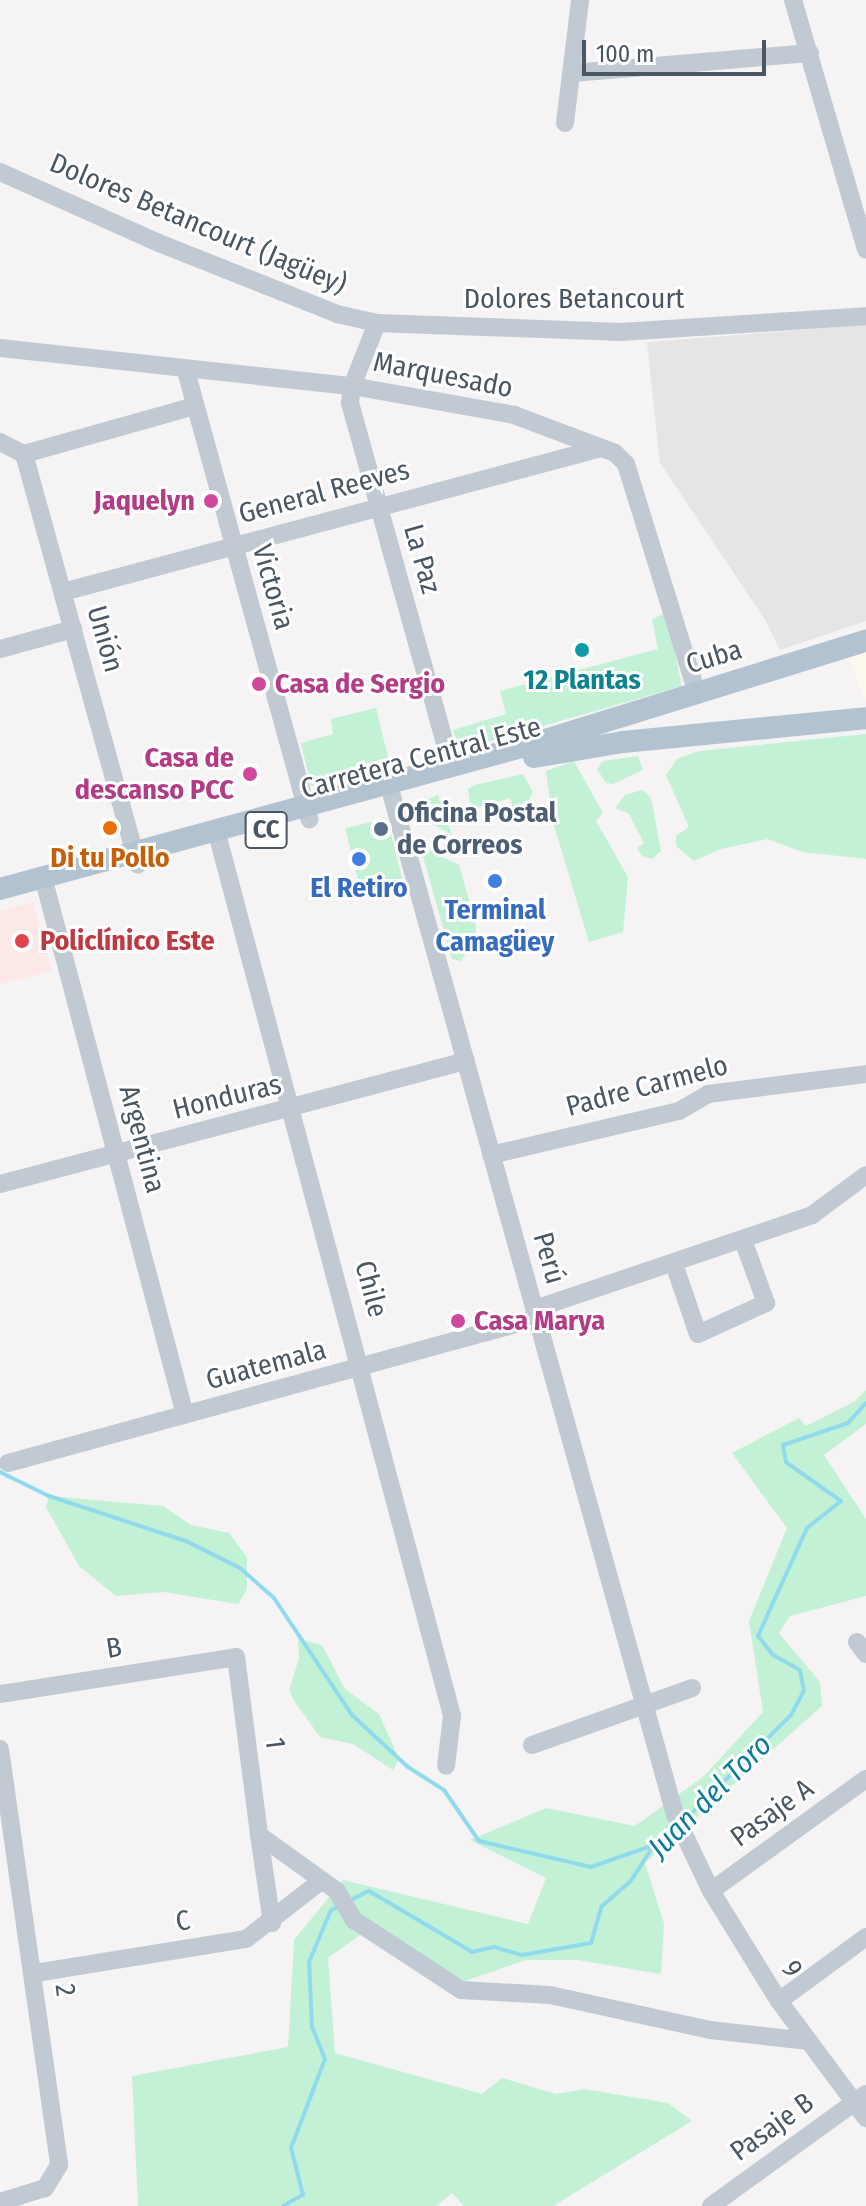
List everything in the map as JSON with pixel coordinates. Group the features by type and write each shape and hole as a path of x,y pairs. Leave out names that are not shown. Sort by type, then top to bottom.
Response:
{"main road":[{"name":"Cuba","path":"579,730 866,641"},
{"path":"641,711 650,740"},
{"path":"617,718 623,742"},
{"name":"Carretera Central Este","path":"0,889 45,882 307,812 392,796 531,758 623,742 866,718"},
{"name":"Carretera Central Este","path":"392,796 451,765 579,730"},
{"name":"Carretera Central Este","path":"0,901 45,882"}],"street":[{"path":"565,123 580,0"},
{"path":"793,0 861,208 866,250"},
{"path":"572,73 810,53"},
{"name":"Dolores Betancourt (Jagüey)","path":"0,172 159,243 337,314 377,323"},
{"name":"Dolores Betancourt","path":"377,323 621,332 866,316"},
{"name":"La Paz","path":"377,323 352,386 350,403 451,765"},
{"name":"Marquesado","path":"0,348 186,371 352,386 514,415 601,448 626,464 697,694"},
{"name":"Victoria","path":"186,371 307,812"},
{"path":"0,442 24,454 195,406"},
{"name":"General Reeves","path":"63,592 601,448"},
{"name":"Unión","path":"24,454 137,858"},
{"path":"0,649 73,629"},
{"name":"Perú","path":"392,796 675,1815 686,1840"},
{"name":"Chile","path":"218,836 363,1368 452,1716 446,1766"},
{"name":"Argentina","path":"45,882 185,1415"},
{"name":"Honduras","path":"0,1184 466,1061"},
{"name":"Padre Carmelo","path":"491,1155 679,1111 708,1094 866,1074"},
{"name":"Guatemala","path":"8,1463 363,1368 536,1313 812,1215 866,1175"},
{"path":"674,1264 698,1334 766,1303 743,1240"},
{"name":"B","path":"0,1694 236,1657"},
{"name":"1","path":"236,1657 272,1923"},
{"path":"532,1745 692,1688"},
{"name":"2","path":"0,1749 35,1973 59,2165 45,2188 0,2202"},
{"name":"Pasaje A","path":"711,1891 866,1779"},
{"path":"259,1835 321,1881 346,1906 461,1990 550,1995 710,2030 808,2041"},
{"name":"9","path":"686,1840 711,1891 779,2001 808,2041 860,2098 866,2118"},
{"name":"C","path":"35,1973 246,1939 272,1923 321,1881"},
{"path":"779,2001 866,1937"},
{"name":"Pasaje B","path":"711,2206 860,2098"}],"shaded area":[{"path":"866,325 866,621 780,650 766,621 660,463 647,342"},
{"path":"866,652 866,699 864,699 849,657"},
{"name":"Policlínico Este","path":"33,902 52,971 0,984 0,912"}],"green space":[{"path":"666,613 682,686 459,750 453,730 506,714 500,691 658,649 652,619"},
{"path":"376,708 390,765 311,786 301,743 333,734 331,719"},
{"path":"866,734 866,859 802,852 768,839 721,849 694,861 676,846 676,836 689,827 666,775 677,759 699,751"},
{"path":"638,756 643,770 613,784 606,783 597,769 603,761"},
{"path":"574,761 603,813 596,821 628,877 623,932 589,942 553,822 546,771"},
{"path":"523,774 533,792 517,823 510,798 475,808 470,802 468,789 475,785"},
{"path":"642,790 651,797 661,851 652,859 642,856 637,848 644,843 629,814 615,808 625,795"},
{"path":"438,795 452,835 418,816 423,801"},
{"path":"387,818 403,884 362,894 345,828"},
{"path":"420,846 459,865 476,925 475,940 461,961 452,959"},
{"path":"866,1390 866,1424 824,1455 866,1519 866,1596 790,1616 779,1633 820,1682 822,1706 645,1863 664,1924 661,1974 578,1960 526,1960 465,1981 367,1930 328,1958 335,2053 482,2094 502,2078 556,2094 584,2089 668,2103 692,2121 553,2206 464,2206 452,2193 436,2206 138,2206 132,2076 288,2047 294,1940 343,1880 528,1924 546,1878 470,1840 546,1808 635,1826 703,1777 763,1712 749,1621 787,1528 732,1453 799,1418 806,1426 855,1401"},
{"path":"49,1496 163,1506 191,1525 229,1533 247,1557 247,1589 238,1604 164,1592 116,1596 79,1566 46,1507"},
{"path":"298,1639 322,1645 345,1689 379,1714 399,1759 393,1770 353,1744 320,1737 289,1690 299,1658"}],"waterway":[{"name":"Juan del Toro","path":"685,1820 791,1715 804,1691 800,1670 773,1655 758,1636 807,1528 841,1501 786,1462 783,1445 848,1423 866,1403"},
{"path":"0,1472 49,1496 186,1541 240,1568 274,1598 352,1715 408,1767 444,1790 479,1841 591,1867 654,1845"},
{"name":"Juan del Toro","path":"349,1901 369,1891 472,1952 494,1947 522,1955 591,1943 601,1907 630,1882 654,1845 675,1828"},
{"name":"Juan del Toro","path":"283,2206 303,2195 291,2148 325,2059 312,2027 309,1962 331,1910 338,1907"}],"place":[{"name":"Jaquelyn","path":"211,501"},
{"name":"12 Plantas","path":"582,650"},
{"name":"Casa de Sergio","path":"259,684"},
{"name":"Casa de descanso PCC","path":"250,774"},
{"name":"Di tu Pollo","path":"110,828"},
{"name":"Oficina Postal de Correos","path":"381,829"},
{"name":"El Retiro","path":"359,859"},
{"name":"Terminal Camagüey","path":"495,881"},
{"name":"Policlínico Este","path":"22,941"},
{"name":"Casa Marya","path":"458,1321"}]}
